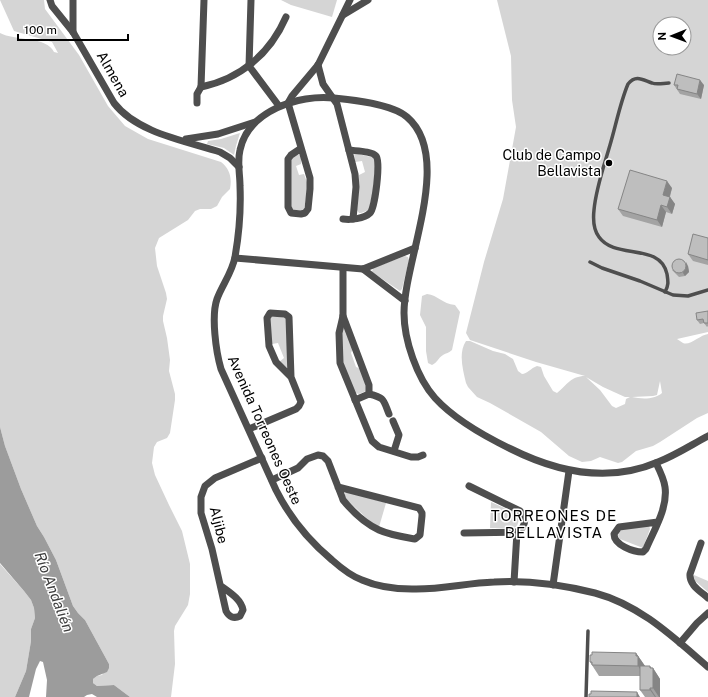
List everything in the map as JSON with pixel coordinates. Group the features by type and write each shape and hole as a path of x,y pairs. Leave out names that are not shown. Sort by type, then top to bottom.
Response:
{"street":[{"name":"Almena","path":"50,0 52,6 73,32 114,103 122,112 150,130 225,154 239,167"},
{"path":"73,0 73,32"},
{"path":"197,103 197,94 201,87 204,0"},
{"path":"251,0 249,66 280,106"},
{"path":"300,149 288,159 288,207 291,212 301,214 305,213 308,209 310,183 288,103 318,65 350,0"},
{"path":"343,15 368,0"},
{"path":"201,87 225,80 249,66 272,42 286,17"},
{"path":"318,65 323,84 334,97 339,108 349,150 356,182 353,219"},
{"name":"Avenida Torreones Oeste","path":"708,436 656,463 623,472 597,473 569,471 534,460 495,441 469,425 438,400 425,383 410,349 405,324 405,302 423,211 426,181 427,154 419,130 411,120 395,109 334,97 309,98 280,106 259,120 248,133 241,145 239,156 240,200 235,258 216,303 214,316 216,349 222,369 286,509 308,539 351,575 363,581 388,587 412,589 443,588 483,583 514,582 553,585 594,593 624,604 647,616 708,666"},
{"name":"Almena","path":"182,140 218,134 259,120"},
{"path":"343,219 353,219 366,215 371,211 376,191 378,161 376,157 373,154 349,150"},
{"path":"235,258 363,270 415,248"},
{"path":"343,268 344,316 340,329 340,363 355,400 374,443 379,447 415,457 424,455"},
{"path":"363,270 405,302"},
{"path":"249,429 292,411 299,406 300,399 291,377 290,318 287,315 271,313 267,318 269,346 276,362 291,377"},
{"path":"344,316 370,385 369,394"},
{"path":"355,400 369,394 382,398 389,414"},
{"path":"393,422 399,434 394,451"},
{"path":"272,480 298,468 307,459 321,455 327,459 338,488 346,503 374,528 384,532 414,538 417,538 420,535 422,513 419,508 338,488"},
{"name":"Aljibe","path":"221,586 212,549 200,513 201,497 205,486 215,478 262,458"},
{"path":"656,463 663,479 665,493 664,504 658,522 646,549 643,552 639,552 621,545 615,540 614,534 620,527 658,522"},
{"path":"553,585 569,471"},
{"path":"464,533 517,532 522,529 525,523 524,516 520,511 469,486"},
{"path":"514,582 517,532"},
{"path":"701,543 690,578 693,584 708,598"},
{"path":"680,643 697,622 708,613"}],"lane":[{"path":"665,292 668,284 666,272 660,261 653,256 607,244 596,232 594,211 597,194 628,84 631,80 639,78 653,84 669,83"},
{"path":"590,262 673,295 684,296 708,290"},
{"path":"586,697 588,631"}],"shaded area":[{"path":"0,0 44,0 45,9 79,55 108,106 125,126 148,139 221,162 230,174 230,189 222,197 217,206 211,209 200,209 195,211 188,220 159,238 155,248 157,266 167,299 163,321 170,360 169,371 175,394 175,400 170,433 167,438 157,442 154,447 152,463 155,475 182,531 190,564 190,594 188,605 175,626 174,631 175,664 171,697 130,697 114,685 97,686 93,683 93,679 102,675 109,664 85,620 73,606 56,560 37,526 21,489 5,446 0,427 0,33 45,43 54,52 58,53 52,42 14,31"},
{"path":"281,0 337,0 332,17 291,5"},
{"name":"Club de Campo Bellavista","path":"497,0 708,0 708,332 677,339 686,344 708,334 708,413 697,418 653,446 636,451 622,462 618,463 600,457 591,461 582,462 569,456 541,432 477,397 466,383 462,351 466,341 470,341 493,351 505,354 513,359 518,371 522,374 537,366 541,367 544,376 553,391 557,393 573,379 580,376 585,376 536,362 470,340 466,333 484,262 503,199 516,127 512,100 511,56","holes":["586,377 603,387 625,397 630,397 626,399 625,404 616,408 612,406 600,390","660,381 662,393 659,395 647,398 632,397 657,395"]},
{"path":"240,133 234,155 224,148 207,144 208,141 221,139"},
{"path":"354,153 375,158 374,186 369,210 361,213 357,210 359,175 365,172 362,161 355,162"},
{"path":"297,154 301,156 301,164 296,166 299,175 304,174 308,185 304,210 293,211 291,208 290,162 293,156"},
{"path":"405,256 408,257 409,260 402,289 400,291 372,272 373,268"},
{"path":"427,294 455,305 460,312 452,350 441,356 432,365 428,363 426,351 426,327 420,315 422,296"},
{"path":"269,317 286,317 287,368 279,362 284,358 278,343 272,344"},
{"path":"344,327 353,348 351,353 356,367 361,369 367,386 366,391 359,394 355,393 342,364 342,328"},
{"path":"348,492 386,503 379,527 375,526 346,499 344,494"},
{"path":"491,502 520,515 517,526 514,528 490,528"},
{"path":"649,525 650,529 643,548 620,539 618,536 620,530"},
{"path":"0,564 31,600 34,608 35,618 31,629 31,641 26,671 15,697 0,697"},
{"path":"694,575 708,581 708,592 694,580"}],"water":[{"name":"Río Andalién","path":"0,427 5,446 21,489 37,526 56,560 73,606 85,620 109,664 107,672 93,679 93,683 97,686 114,685 130,697 97,697 92,694 84,697 46,697 47,680 43,662 40,661 36,669 29,697 15,697 26,671 31,641 31,629 35,618 31,600 0,563"}],"building":[{"path":"677,74 700,80 697,94 677,89 678,85 674,85"},
{"path":"630,170 667,181 663,195 670,197 667,207 661,205 657,220 618,209"},
{"path":"693,234 708,238 708,260 688,254"},
{"path":"676,259 682,259 686,263 686,269 682,273 676,273 672,269 672,263"},
{"path":"708,311 708,323 704,323 703,319 697,320 696,313"},
{"path":"592,652 636,653 636,656 638,656 638,666 592,665 592,662 590,662 590,655 592,655"},
{"path":"640,666 650,666 650,668 653,668 653,688 650,688 650,690 640,690"},
{"path":"591,691 637,692 637,697 589,697"}],"place":[{"name":"Club de Campo Bellavista","path":"609,163"}],"district":[{"name":"TORREONES DE BELLAVISTA","path":"554,524"}]}
